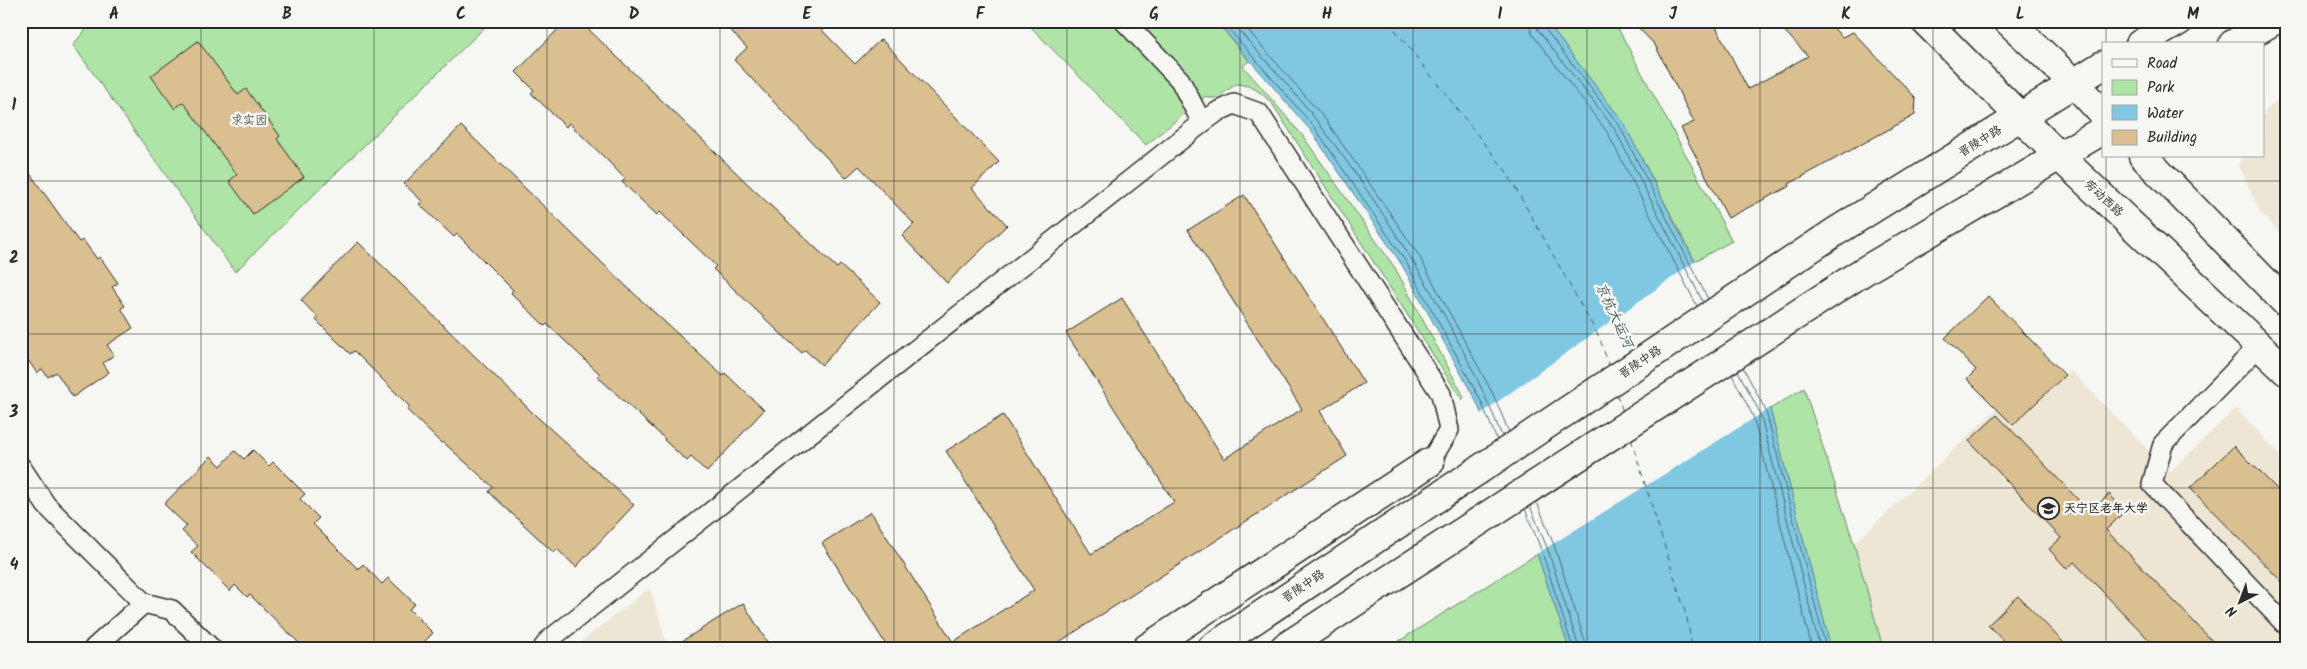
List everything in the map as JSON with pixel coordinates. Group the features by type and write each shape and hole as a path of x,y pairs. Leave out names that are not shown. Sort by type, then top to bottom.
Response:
{"main road":[{"name":"劳动西路","path":"1925,21 2060,157 2286,371"},
{"path":"2008,21 2073,82 2102,113"},
{"path":"2143,42 2179,21"},
{"path":"2236,42 2273,21"},
{"name":"晋陵中路","path":"1212,648 1835,232 2102,66"},
{"path":"1284,648 1864,271 2102,131"},
{"path":"2145,158 2286,303"},
{"path":"1147,648 1430,462"}],"lane":[{"path":"1124,21 1180,80 1202,123"},
{"path":"544,648 549,640 1202,123 1217,112 1234,104 1259,113 1441,394 1449,430 1430,462"},
{"path":"2260,345 2164,444 2152,484 2284,623"},
{"path":"21,467 46,504 144,603 172,610 211,648"},
{"path":"94,648 144,603"}],"shaded area":[{"path":"2286,92 2286,239 2260,213 2239,165 2241,158 2264,158 2264,112"},
{"name":"天宁区老年大学","path":"2070,370 2170,472 2236,408 2286,461 2286,648 1883,648 1854,544 1997,409 2013,425"},
{"path":"650,588 668,648 573,648"}],"green space":[{"name":"求实园","path":"93,21 491,21 235,272 73,45"},
{"path":"1025,21 1216,21 1249,61 1243,66 1302,135 1395,268 1464,397 1462,400 1273,105 1265,96 1252,88 1236,84 1217,98 1208,98 1206,96 1146,145"},
{"path":"1546,21 1614,21 1732,241 1695,261 1623,122"},
{"path":"1804,388 1854,544 1883,648 1831,648 1770,409"},
{"path":"1537,554 1569,648 1388,648"}],"water":[{"name":"京杭大运河","path":"1216,21 1546,21 1623,122 1770,409 1831,648 1569,648 1537,554 1477,403 1402,265 1311,131"}],"pier":[{"path":"1697,260 1772,407 1535,555 1479,415"}],"building":[{"path":"566,21 580,21 837,268 840,265 880,302 822,365 805,350 802,353 779,332 713,269 716,266 660,212 657,215 622,182 625,179 569,123 566,127 531,93 534,90 516,72"},
{"path":"722,21 813,21 855,64 881,39 999,162 972,188 1007,225 947,283 902,236 914,224 859,166 846,178 734,60 747,48"},
{"path":"1632,21 1713,21 1748,89 1808,56 1775,21 1827,21 1842,37 1853,32 1916,98 1915,115 1789,184 1790,186 1728,218 1681,128 1694,122 1655,45"},
{"path":"198,41 238,95 246,89 280,136 277,139 304,177 253,214 229,181 237,175 183,102 175,109 151,76"},
{"path":"461,126 627,287 723,376 725,373 764,410 707,472 691,457 687,461 664,440 598,377 600,374 547,324 545,326 511,293 513,290 457,234 454,237 419,204 422,201 404,184"},
{"path":"21,161 79,242 83,240 97,259 100,257 118,283 112,287 125,306 121,308 133,328 107,345 114,355 103,363 109,372 73,397 56,372 48,377 42,369 37,373 21,350"},
{"path":"1244,195 1364,383 1320,411 1347,456 1050,648 888,648 822,543 871,512 953,642 1034,590 946,451 1003,415 1091,554 1174,502 1066,333 1122,298 1224,459 1302,409 1188,230"},
{"path":"358,242 534,414 634,505 576,567 557,549 554,553 489,492 493,487 443,442 441,443 407,410 410,407 354,351 350,354 316,320 318,318 301,300"},
{"path":"1988,296 2065,375 2013,425 1967,379 1976,370 1945,338"},
{"path":"1997,415 2090,512 2109,494 2125,511 2106,530 2219,648 2157,648 2074,562 2067,569 2049,549 2061,538 1969,441"},
{"path":"2234,446 2286,498 2286,586 2190,488"},
{"path":"253,450 269,466 273,462 305,494 300,499 319,518 313,524 358,569 363,564 382,584 388,578 415,604 409,609 433,633 418,648 304,648 250,595 247,597 235,585 230,591 191,552 198,546 182,531 187,526 164,504 211,456 221,466 235,451 244,459"},
{"path":"2018,596 2069,648 2010,648 1988,625"},
{"path":"743,603 771,648 671,648"}],"ferry route":[{"path":"1388,21 1506,171 1600,339 1609,366"},
{"path":"1617,394 1623,412"},
{"path":"1631,439 1687,618 1692,648"}],"place":[{"name":"天宁区老年大学","path":"2048,508"}]}
